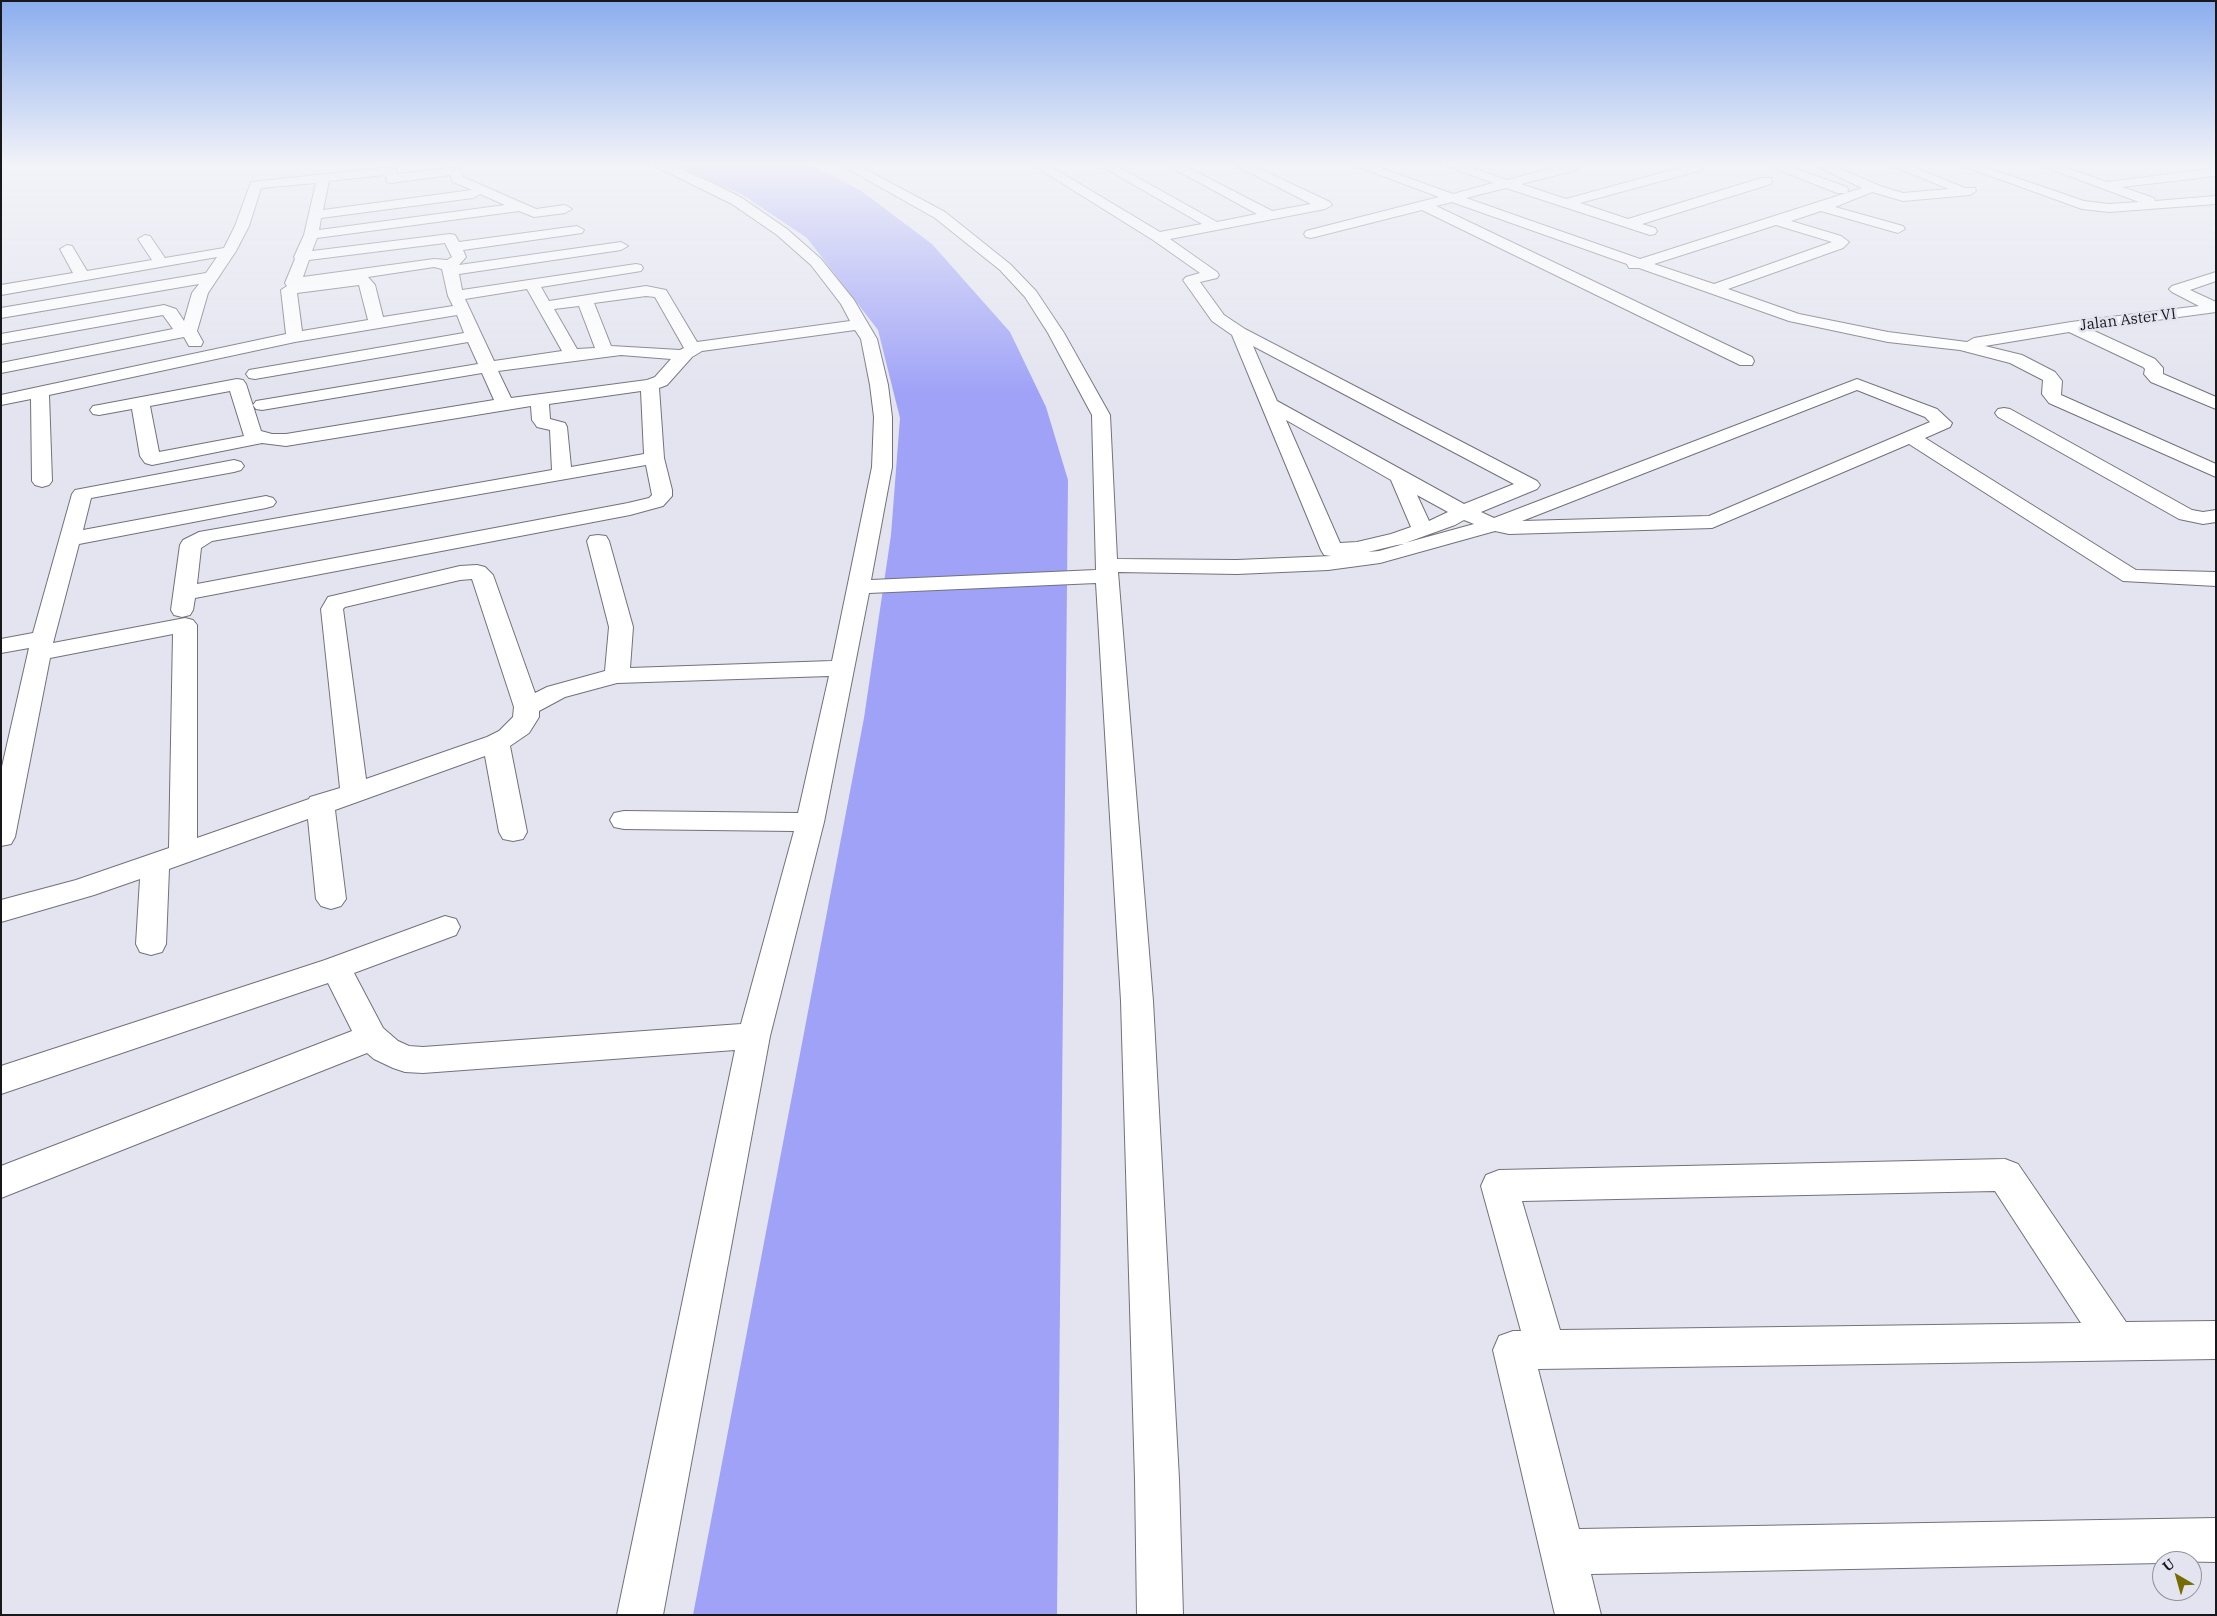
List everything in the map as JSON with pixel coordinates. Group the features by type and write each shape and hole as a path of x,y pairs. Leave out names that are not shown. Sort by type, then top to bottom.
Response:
{"street":[{"path":"147,241 161,263"},
{"path":"202,357 190,331 200,293 234,241"},
{"path":"295,337 291,286 308,241"},
{"path":"301,258 395,241"},
{"path":"450,268 458,259 451,241"},
{"path":"640,1615 754,1036 810,822 843,668 882,468 883,416 879,385 869,340 848,303 816,262 793,241"},
{"path":"974,241 1005,266 1031,294 1056,333 1101,415 1106,570 1137,1001 1157,1469 1160,1615"},
{"path":"1165,241 1212,275 1192,280 1218,318 1239,332 1530,485 1423,530 1389,541 1357,548 1332,550 1239,332"},
{"path":"1499,241 1746,361"},
{"path":"1577,241 1783,314 1812,322 1888,337 1960,345 1999,354 2040,370 2053,381 2051,394 2055,399 2216,471"},
{"path":"1620,269 1710,241"},
{"path":"1715,289 1841,244 1841,241"},
{"path":"291,286 434,264 450,268 621,246"},
{"path":"67,249 82,276"},
{"path":"1,290 229,252"},
{"path":"450,268 459,302 473,336 506,404"},
{"path":"1,400 295,337 377,323 532,284 636,268"},
{"path":"1582,281 1601,275"},
{"name":"Jalan Aster VI","path":"2215,307 2177,289 2216,276"},
{"path":"1,313 211,277"},
{"path":"291,286 363,280 367,285 377,323"},
{"path":"532,284 572,355"},
{"path":"544,306 646,291 662,293 688,352"},
{"path":"585,300 605,351"},
{"name":"Jalan Aster VI","path":"1960,345 2215,307"},
{"path":"1,339 164,310 170,312 178,326 190,331"},
{"path":"262,405 488,367 572,355 605,351 688,352 860,324"},
{"path":"2071,327 2148,363 2154,368 2153,374 2158,378 2216,404"},
{"path":"1,368 190,331"},
{"path":"99,410 237,384 256,377 473,336"},
{"path":"248,347 262,405 266,439"},
{"path":"140,403 152,459 266,439 286,440 506,404 650,385 661,381 688,352"},
{"path":"237,384 253,435 266,439"},
{"path":"858,587 1106,570 1328,563 1380,557 1494,525 1857,384 1931,413 1943,423 1712,522 1508,528 1494,525 1463,512 1270,404"},
{"path":"184,593 644,506 656,502 662,496 654,458 650,385"},
{"path":"40,391 42,481"},
{"path":"540,399 541,420 544,423 558,427 559,430 562,472"},
{"path":"2004,413 2186,515 2203,518 2216,516"},
{"path":"1911,437 2131,576 2216,579"},
{"path":"181,616 191,545 206,536 562,472 654,458"},
{"path":"1,837 41,646 83,487 234,466"},
{"path":"1399,476 1423,530"},
{"path":"70,539 266,502"},
{"path":"598,541 621,626 617,676"},
{"path":"1,911 84,888 496,743 508,737 520,727 526,717 527,707 482,575 477,572 460,573 336,602 332,609 354,792"},
{"path":"1,646 41,646 185,625 183,852"},
{"path":"527,707 556,692 588,682 617,676 843,668"},
{"path":"496,743 513,832"},
{"path":"320,804 331,899"},
{"path":"624,820 810,822"},
{"path":"151,944 155,863"},
{"path":"1,1080 336,968 445,927"},
{"path":"336,968 371,1037 392,1053 405,1059 423,1060 754,1036"},
{"path":"1,1182 371,1037"},
{"path":"1546,1349 1499,1186 2005,1175 2116,1341"},
{"path":"1578,1615 1513,1350 2216,1340"},
{"path":"1562,1552 2216,1540"}],"water":[{"path":"810,241 929,241 932,244 1010,332 1046,407 1068,480 1057,1615 693,1615 864,718 891,535 900,418 878,330"}]}
